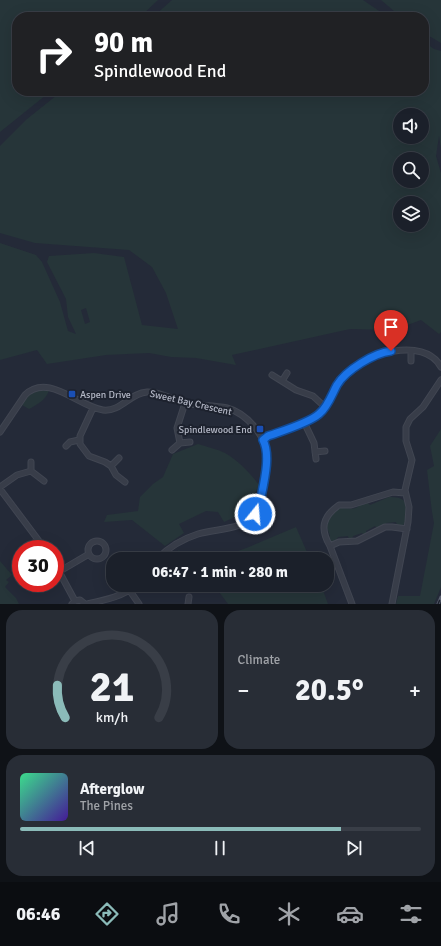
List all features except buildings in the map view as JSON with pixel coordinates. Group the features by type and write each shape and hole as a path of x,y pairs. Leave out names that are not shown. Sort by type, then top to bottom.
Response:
{"street":[{"path":"411,361 413,351"},
{"path":"263,440 268,436 318,415 325,407 344,375 354,367 386,352 413,351 431,356 439,363 441,367"},
{"path":"282,381 287,373"},
{"path":"272,376 296,390 313,396 325,407"},
{"path":"392,604 407,529 409,507 405,492 412,460 406,441 406,427 410,419 422,407 441,380"},
{"name":"Sweet Bay Crescent","path":"0,432 25,395 35,388 42,387 70,395 94,408 103,410 113,409 124,404 133,397 146,392 154,392 185,403 227,408 249,421 266,445 266,465 259,508 255,514 242,524 198,533 164,552"},
{"path":"180,443 177,428 185,403"},
{"path":"94,408 79,440 89,456 105,462 110,466 116,475 125,482"},
{"path":"304,422 314,443 316,459"},
{"path":"66,446 70,442 79,440"},
{"path":"172,450 180,443 190,442"},
{"path":"315,452 325,451"},
{"path":"110,466 119,458"},
{"path":"30,471 31,462"},
{"path":"30,471 44,481"},
{"path":"30,471 17,475 0,488 38,540"},
{"path":"352,604 326,538 324,522 329,513 339,505 351,505 393,492 405,492"},
{"path":"330,546 339,542 357,541 385,527 407,529"},
{"path":"64,569 89,554"},
{"path":"64,580 74,602 82,601 86,604 114,598 128,592"},
{"path":"131,592 139,604"},
{"path":"188,604 189,596"}],"shaded area":[{"path":"0,0 158,0 145,12 12,12 12,96 45,96 0,132"},
{"path":"172,0 363,0 381,12 159,12"},
{"path":"381,0 441,0 441,43 429,36 429,12 395,12"},
{"path":"429,46 441,51 441,148 439,136 436,156 441,173 441,332 439,334 421,320 394,330 350,329 232,355 236,365 196,358 171,357 149,353 106,355 47,364 37,350 0,360 0,243 36,255 42,262 60,302 68,331 76,334 68,317 66,299 47,262 49,256 94,253 124,257 142,325 178,329 166,293 152,267 129,250 35,243 0,233 0,146 27,119 56,96 429,96","holes":["86,308 90,322 85,324 81,310"]},
{"path":"41,390 49,390 46,396 35,406 29,409 22,405 30,395"},
{"path":"441,429 441,587 434,604 396,604 398,596 420,596 434,523 427,470 434,466 430,446"},
{"path":"198,444 219,450 230,456 252,476 259,485 246,512 224,522 218,512 206,511 179,524 184,533 165,546 132,520 104,522 107,515 138,511 140,497 153,484 163,477 173,454"},
{"path":"389,497 400,498 406,503 407,521 403,525 397,525 396,522 386,523 385,525 377,528 375,526 366,531 366,534 364,535 362,533 353,536 352,539 349,539 348,536 338,537 332,542 329,540 330,534 327,528 328,521 340,508 357,508 361,504 368,503 370,505"},
{"path":"296,527 307,552 235,552"},
{"path":"0,561 12,575 6,580 9,582 5,587 16,598 19,604 0,604"},
{"path":"219,592 324,592 328,604 228,604"}],"railway":[{"path":"438,604 441,597"}],"place":[{"name":"Aspen Drive","path":"72,394"},
{"name":"Spindlewood End","path":"260,429"}],"route":[{"path":"255,514 259,508 266,465 266,445 263,440 268,436 314,418 320,414 344,375 354,367 381,354 391,351"}]}
